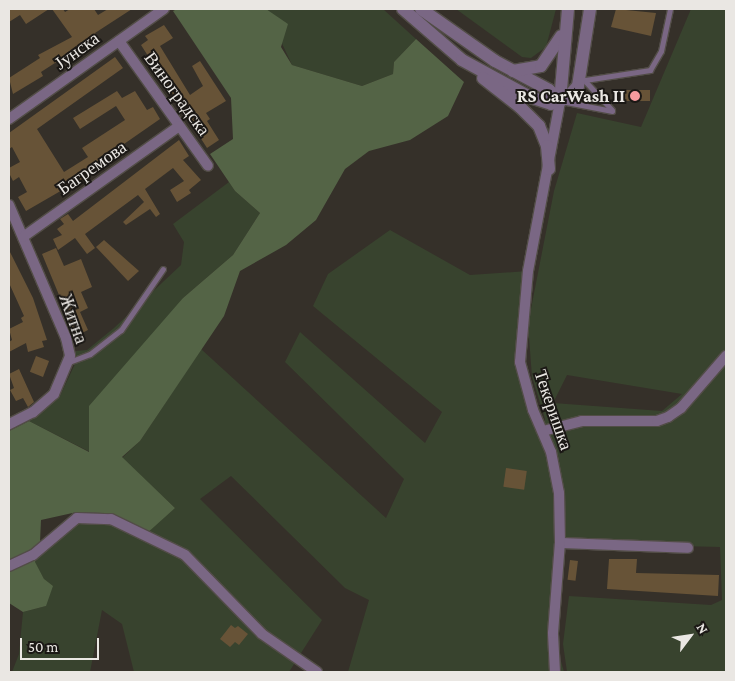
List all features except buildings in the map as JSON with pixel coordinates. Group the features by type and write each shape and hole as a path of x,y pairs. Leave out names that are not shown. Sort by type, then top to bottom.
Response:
{"street":[{"name":"Јунска","path":"9,119 164,9"},
{"path":"403,9 532,117 543,135 549,169"},
{"path":"421,9 513,71 550,90 560,101"},
{"path":"560,101 564,29 568,9"},
{"path":"462,60 541,102 560,101 576,90 582,78 590,9"},
{"path":"513,71 536,68 546,62 564,29"},
{"name":"Виноградска","path":"118,41 208,166"},
{"name":"Текеришка","path":"556,672 553,633 560,544 556,470 543,431 525,388 520,362 528,271 549,169 560,101"},
{"name":"Багремова","path":"23,237 179,126"},
{"name":"Житна","path":"9,205 66,338 68,362 60,383 50,398 33,412 9,424"},
{"path":"543,431 582,421 657,421 668,417 681,408 726,356"},
{"path":"9,566 39,550 70,522 94,517 126,524 184,555 262,634 317,672"},
{"path":"560,544 688,548"}],"lane":[{"path":"582,78 650,70 661,51 670,9"},
{"path":"560,101 612,110 582,78"},
{"path":"68,362 90,354 121,330 163,269"}],"green space":[{"path":"177,9 266,9 288,24 281,47 292,65 362,86 393,74 394,62 416,39 464,82 448,116 410,140 369,151 345,169 316,220 286,245 240,271 224,316 140,441 122,457 175,508 145,535 111,519 77,512 41,520 40,542 35,562 44,579 53,586 46,606 23,612 9,603 9,431 29,421 89,452 89,406 183,298 233,255 260,213 235,191 210,154 233,139 231,98 173,11"},
{"path":"266,9 383,9 416,39 394,62 393,74 362,86 292,65"},
{"path":"456,9 556,9 546,47 531,58 522,57"},
{"path":"691,9 726,9 726,672 567,672 563,644 569,596 711,605 722,600 720,547 560,543 553,633 564,672 348,672 369,600 345,588 231,476 200,499 322,620 289,672 134,672 122,624 102,610 90,672 12,672 19,654 23,612 46,606 44,579 34,562 71,522 175,508 122,458 140,441 201,349 386,518 404,479 285,362 300,332 425,443 442,412 313,306 328,274 390,230 470,275 528,271 520,362 543,430 545,419 532,377 528,324 554,191 577,113 641,127","holes":["567,375 682,394 662,411 553,403"]},
{"path":"229,182 235,191 260,213 233,255 183,298 90,452 29,421 59,398 75,364 76,351 87,350 114,328 181,265 184,242 173,224"}],"place":[{"name":"RS CarWash II","path":"635,96"}]}
